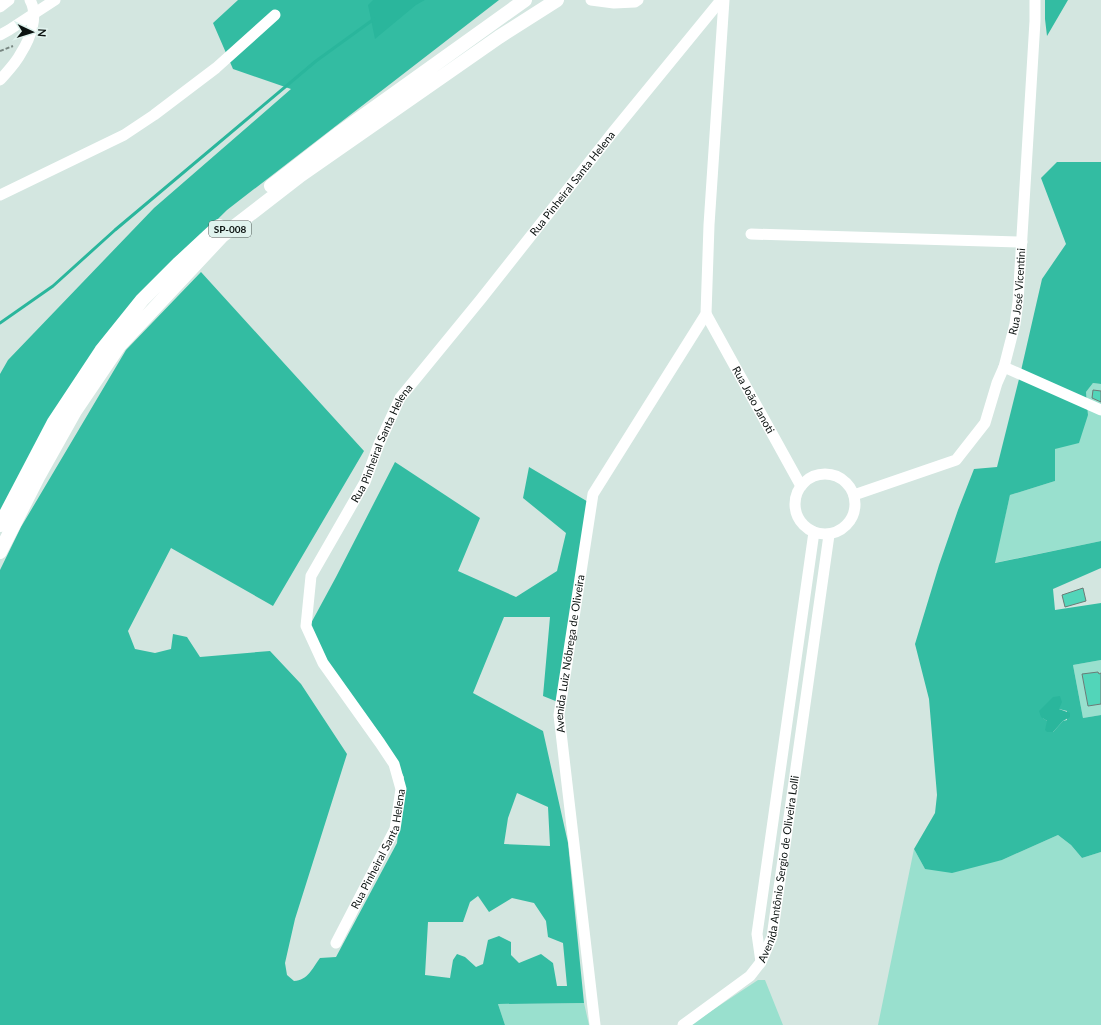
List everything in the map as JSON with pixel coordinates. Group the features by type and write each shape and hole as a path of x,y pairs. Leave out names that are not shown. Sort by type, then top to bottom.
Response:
{"main road":[{"name":"SP-008","path":"0,525 54,422 101,351 142,300 162,279 218,227 338,134 525,0"},
{"name":"SP-008","path":"0,552 38,477 75,411 119,346 222,236 308,171 557,0"}],"street":[{"path":"0,7 9,0"},
{"path":"0,80 21,54 30,36 34,14 30,0"},
{"path":"0,35 55,0"},
{"path":"591,0 614,3 636,2 638,0"},
{"path":"706,314 709,225 723,0"},
{"name":"Rua Pinheiral Santa Helena","path":"336,943 395,829 401,789 394,764 323,663 306,626 311,576 365,482 379,444 400,398 481,299 613,132 723,0"},
{"name":"Rua José Vicentini","path":"854,496 956,460 985,423 1004,367 1016,324 1035,0"},
{"path":"0,195 124,135 154,116 216,68 275,15"},
{"path":"751,234 1022,242"},
{"name":"Rua João Janoti","path":"706,314 801,486"},
{"name":"Avenida Luiz Nóbrega de Oliveira","path":"595,1025 559,715 593,494 706,314"},
{"path":"1004,367 1101,410"},
{"path":"825,474 835,476 843,480 850,487 854,496 855,506 853,516 847,525 839,532 829,535 818,534 809,530 801,523 796,514 794,504 796,494 807,479 816,475 825,474"},
{"name":"Avenida Antônio Sergio de Oliveira Lolli","path":"761,962 757,934 814,532"},
{"name":"Avenida Antônio Sergio de Oliveira Lolli","path":"761,962 772,937 829,535"},
{"path":"683,1025 750,976 761,962"}],"shaded area":[{"path":"238,0 499,0 227,210 135,301 0,513 0,374 8,360 154,208 291,89 233,69 213,23"},
{"path":"373,0 425,0 416,5 375,39 368,5"},
{"path":"1045,0 1068,0 1047,36 1045,19"},
{"path":"1057,162 1101,162 1101,384 1093,383 1086,392 1088,415 1079,443 1055,449 1055,481 1010,495 995,563 1101,541 1101,568 1053,589 1055,610 1101,603 1101,660 1073,665 1083,718 1101,715 1101,852 1082,858 1071,845 1058,835 1002,860 952,873 925,869 914,849 935,813 937,795 929,699 915,644 939,565 974,469 997,467 1042,279 1066,244 1041,178","holes":["1059,709 1067,711 1067,720 1063,721 1053,732 1047,721 1043,718"]},
{"path":"201,272 364,451 273,606 171,548 128,631 135,649 155,653 171,649 173,634 187,637 200,657 270,651 301,684 347,754 295,919 285,963 287,975 294,981 303,979 312,970 320,958 336,957 397,843 404,777 380,734 324,662 310,625 395,462 480,518 458,571 516,597 557,571 566,533 523,498 529,467 590,503 558,702 543,696 550,617 504,617 473,693 543,731 568,843 584,1003 498,1004 505,1025 0,1025 0,570 21,527 126,350","holes":["517,793 548,807 550,846 504,844 508,818","478,896 489,912 512,898 534,903 546,921 548,937 563,943 567,986 557,986 553,963 541,954 519,963 511,955 511,942 499,936 488,940 483,964 476,967 465,957 457,954 453,960 450,978 425,975 428,922 463,922 470,902"]},
{"path":"1093,383 1101,384 1101,541 994,563 1010,495 1055,481 1055,449 1088,415 1086,392"},
{"path":"1101,660 1101,673 1099,674 1098,672 1082,675 1088,706 1101,704 1101,715 1083,718 1073,665"},
{"path":"1060,696 1062,702 1059,709 1070,713 1070,717 1063,721 1053,732 1047,732 1045,730 1047,721 1041,717 1039,711 1053,697"},
{"path":"1058,835 1071,845 1082,858 1101,852 1101,1025 878,1025 914,849 925,869 1002,860"},
{"path":"758,980 765,980 783,1025 690,1025"},
{"path":"584,1003 589,1025 505,1025 498,1004"}],"building":[{"path":"1093,390 1101,391 1101,402 1092,398"},
{"path":"1083,588 1086,601 1065,607 1062,595"},
{"path":"1098,672 1099,674 1101,673 1101,704 1088,706 1082,674"}],"waterway":[{"path":"0,323 53,286 115,230 316,61 374,19"}]}
